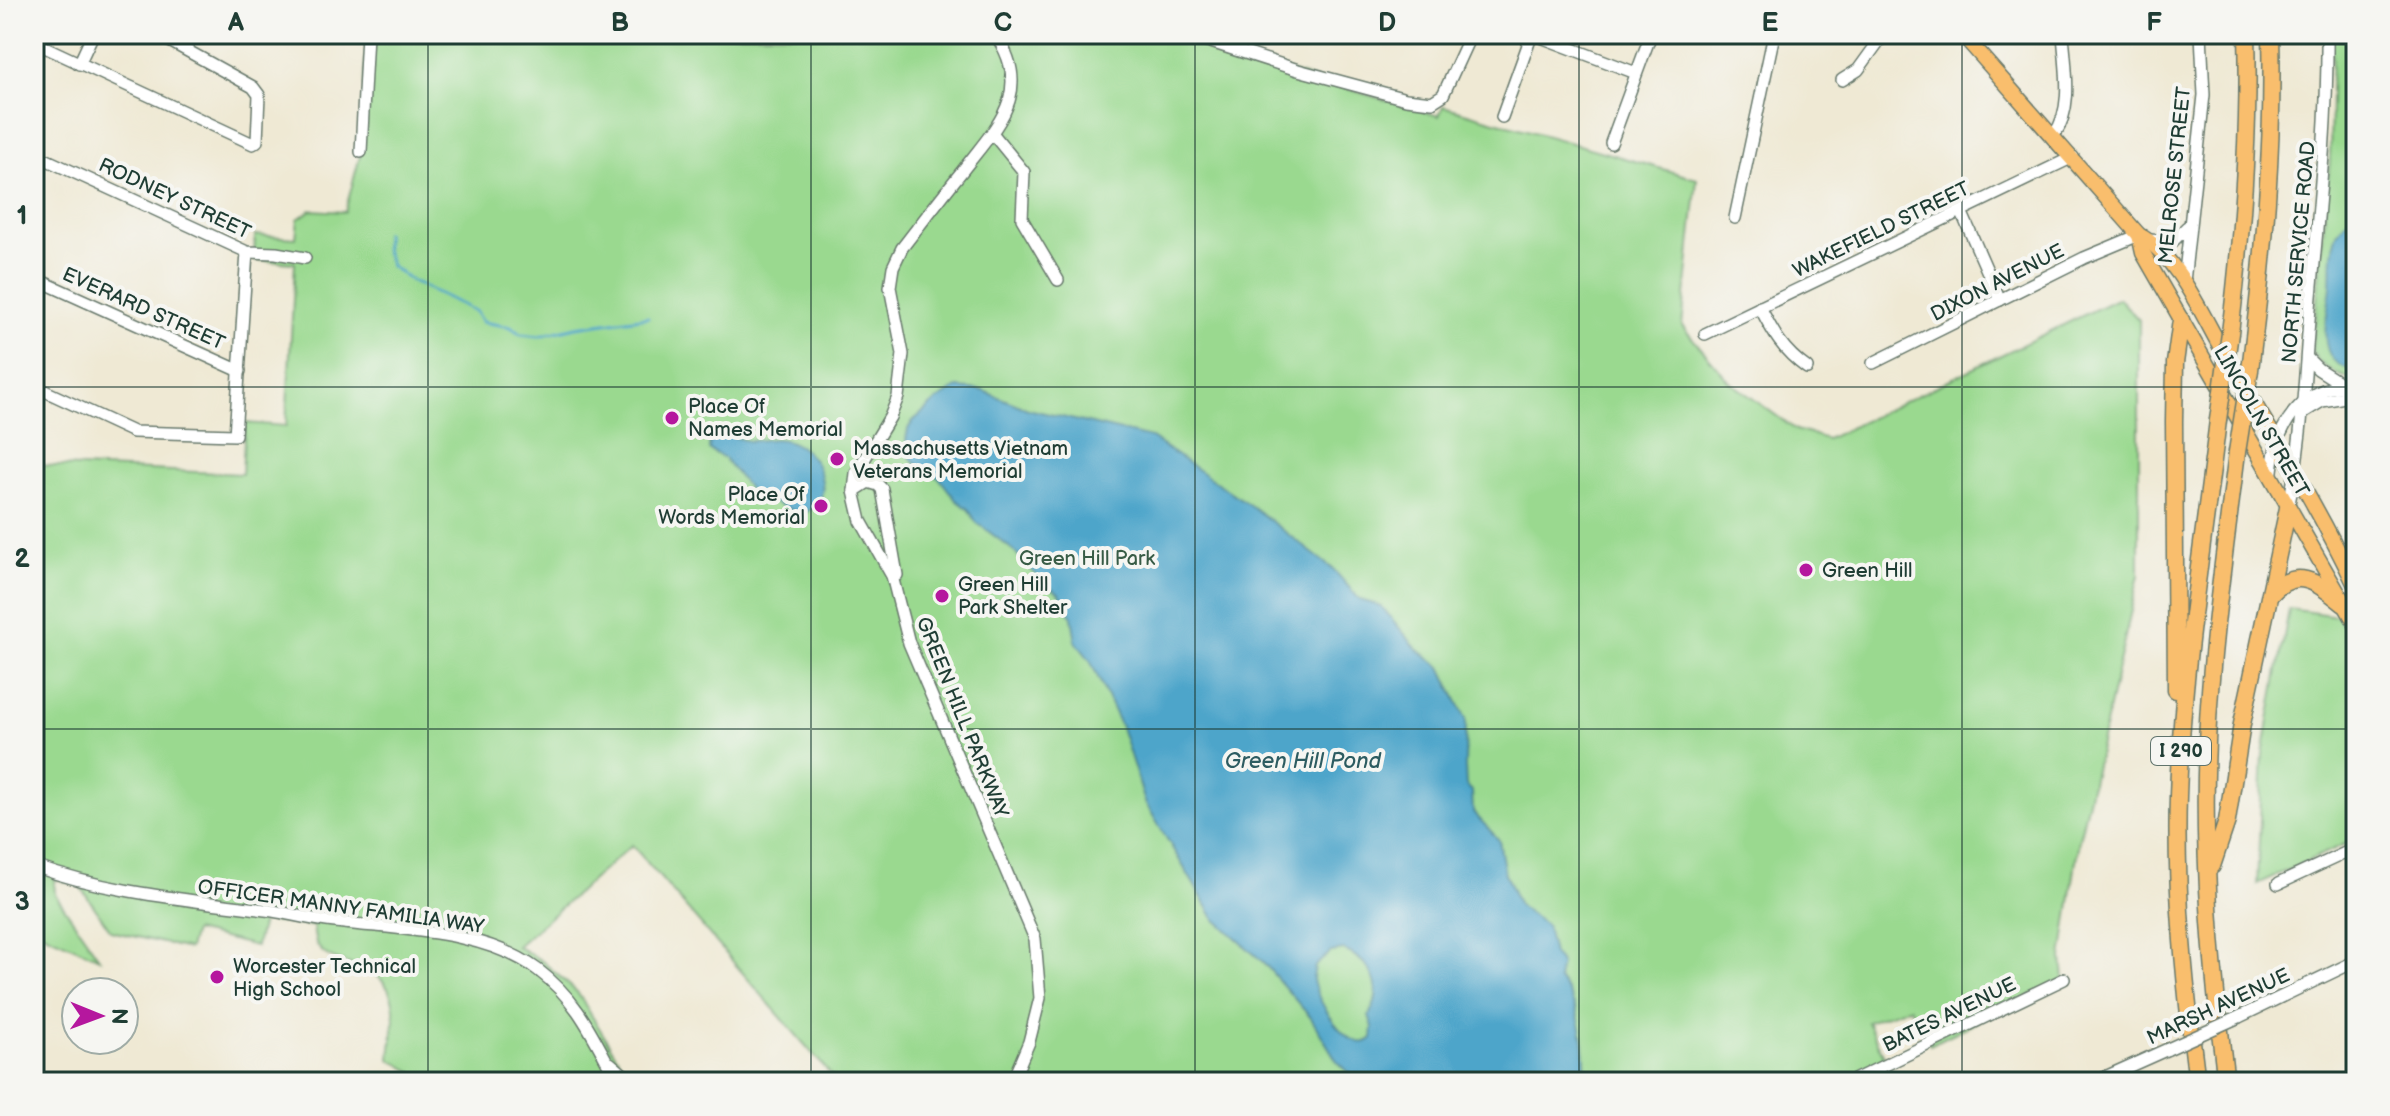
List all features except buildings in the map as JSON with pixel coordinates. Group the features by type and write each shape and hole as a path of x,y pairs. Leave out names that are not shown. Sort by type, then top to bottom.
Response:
{"highway":[{"name":"I 290","path":"2197,1082 2184,960 2178,797 2191,627 2230,333 2246,160 2247,34"},
{"name":"I 290","path":"2226,1082 2214,978 2208,878 2206,789 2209,699 2218,600 2262,275 2269,169 2271,34"},
{"path":"2178,797 2174,421 2175,363 2181,320"},
{"path":"2208,878 2227,821 2242,724 2288,508"},
{"path":"2270,595 2287,581 2302,579 2320,586 2344,604"}],"main road":[{"name":"LINCOLN STREET","path":"1962,34 2184,282 2296,472 2356,587"},
{"name":"LINCOLN STREET","path":"2144,238 2143,253 2356,624"},
{"name":"MELROSE STREET","path":"2181,320 2184,282"}],"street":[{"path":"79,64 93,34"},
{"path":"34,42 253,144 257,141 259,95 253,87 157,34"},
{"path":"361,152 367,34"},
{"path":"854,491 856,473 890,417 900,388 903,354 890,292 896,261 902,248 993,134 1008,107 1012,81 1008,55 995,34"},
{"path":"1186,34 1283,65 1423,103 1438,100 1449,86 1471,34"},
{"path":"1502,117 1533,34 1636,73"},
{"path":"1611,143 1651,34"},
{"path":"1735,218 1774,34"},
{"path":"1842,80 1858,70 1884,34"},
{"path":"2054,135 2062,122 2065,108 2063,34"},
{"name":"MELROSE STREET","path":"2184,282 2204,95 2201,34"},
{"name":"NORTH SERVICE ROAD","path":"2288,508 2304,412 2324,163 2327,34"},
{"path":"993,134 1024,172 1022,219 1058,280"},
{"path":"34,171 37,156"},
{"name":"RODNEY STREET","path":"37,156 247,252 280,253 305,258"},
{"name":"WAKEFIELD STREET","path":"1705,334 2073,157"},
{"path":"1961,211 2000,300"},
{"name":"DIXON AVENUE","path":"1873,363 2084,258 2144,238 2164,243 2174,241 2190,223"},
{"path":"34,386 133,432 235,435 247,252"},
{"name":"EVERARD STREET","path":"34,278 240,371"},
{"path":"1760,307 1778,343 1807,368"},
{"path":"2307,358 2318,369 2356,392"},
{"path":"2271,478 2277,441 2305,398 2343,386"},
{"path":"2304,412 2322,401 2356,392"},
{"path":"854,491 868,482 882,489 891,531 899,600"},
{"name":"GREEN HILL PARKWAY","path":"854,491 861,521 888,567 909,643 1035,939 1040,998 1029,1042 1012,1082"},
{"path":"2278,884 2356,848"},
{"name":"OFFICER MANNY FAMILIA WAY","path":"34,866 91,883 176,900 484,943 520,958 565,993 590,1026 618,1082"},
{"name":"MARSH AVENUE","path":"2094,1082 2356,961"},
{"name":"BATES AVENUE","path":"1850,1082 2064,979"},
{"name":"OFFICER MANNY FAMILIA WAY","path":"601,1049 614,1067 632,1082"}],"green space":[{"name":"Green Hill Park","path":"367,34 1163,34 1439,116 1443,106 1697,179 1682,326 1729,381 1796,430 1827,439 2119,298 2139,320 2139,575 2079,840 2062,958 2064,979 1930,1045 1910,1007 1867,1022 1888,1064 1850,1082 837,1082 632,845 517,946 542,961 577,992 622,1065 639,1082 430,1082 390,1059 394,1009 390,992 382,980 371,972 325,954 316,943 313,926 262,921 256,946 194,931 189,949 111,931 79,885 54,879 55,894 99,958 40,932 34,926 34,465 242,474 245,423 286,426 295,263 254,260 255,235 296,238 298,219 311,210 345,212 361,152"},
{"path":"2332,34 2356,34 2356,381 2330,370 2319,362 2312,351 2330,159"},
{"path":"2289,609 2337,616 2356,646 2356,839 2257,884 2263,754"}],"water":[{"path":"2356,211 2356,370 2342,366 2333,359 2328,349 2326,325 2334,242 2339,229"},
{"name":"Green Hill Pond","path":"957,388 981,390 1028,409 1151,438 1254,508 1333,569 1360,600 1381,606 1417,649 1441,667 1466,719 1466,785 1472,791 1473,812 1499,840 1505,874 1519,906 1547,926 1553,954 1561,963 1558,979 1571,997 1579,1019 1587,1082 1359,1082 1337,1061 1311,1018 1264,963 1214,918 1145,802 1121,727 1090,660 1076,642 1072,617 1060,594 1040,579 1013,550 976,522 940,479 916,464 908,454 908,429 937,400","holes":["1344,950 1369,969 1376,986 1369,1016 1373,1027 1372,1038 1364,1042 1354,1040 1335,1024 1320,1000 1313,979 1315,966 1331,952"]},
{"path":"721,432 746,440 784,440 799,446 812,458 820,473 823,487 818,501 802,515 752,493 724,458 709,450 710,437"}],"waterway":[{"path":"385,233 385,249 391,266 410,280 475,311 482,322 539,336 576,327 648,317"}],"place":[{"name":"Place Of Names Memorial","path":"672,418"},
{"name":"Massachusetts Vietnam Veterans Memorial","path":"837,459"},
{"name":"Place Of Words Memorial","path":"821,506"},
{"name":"Green Hill","path":"1806,570"},
{"name":"Green Hill Park Shelter","path":"942,596"},
{"name":"Worcester Technical High School","path":"217,977"}]}
